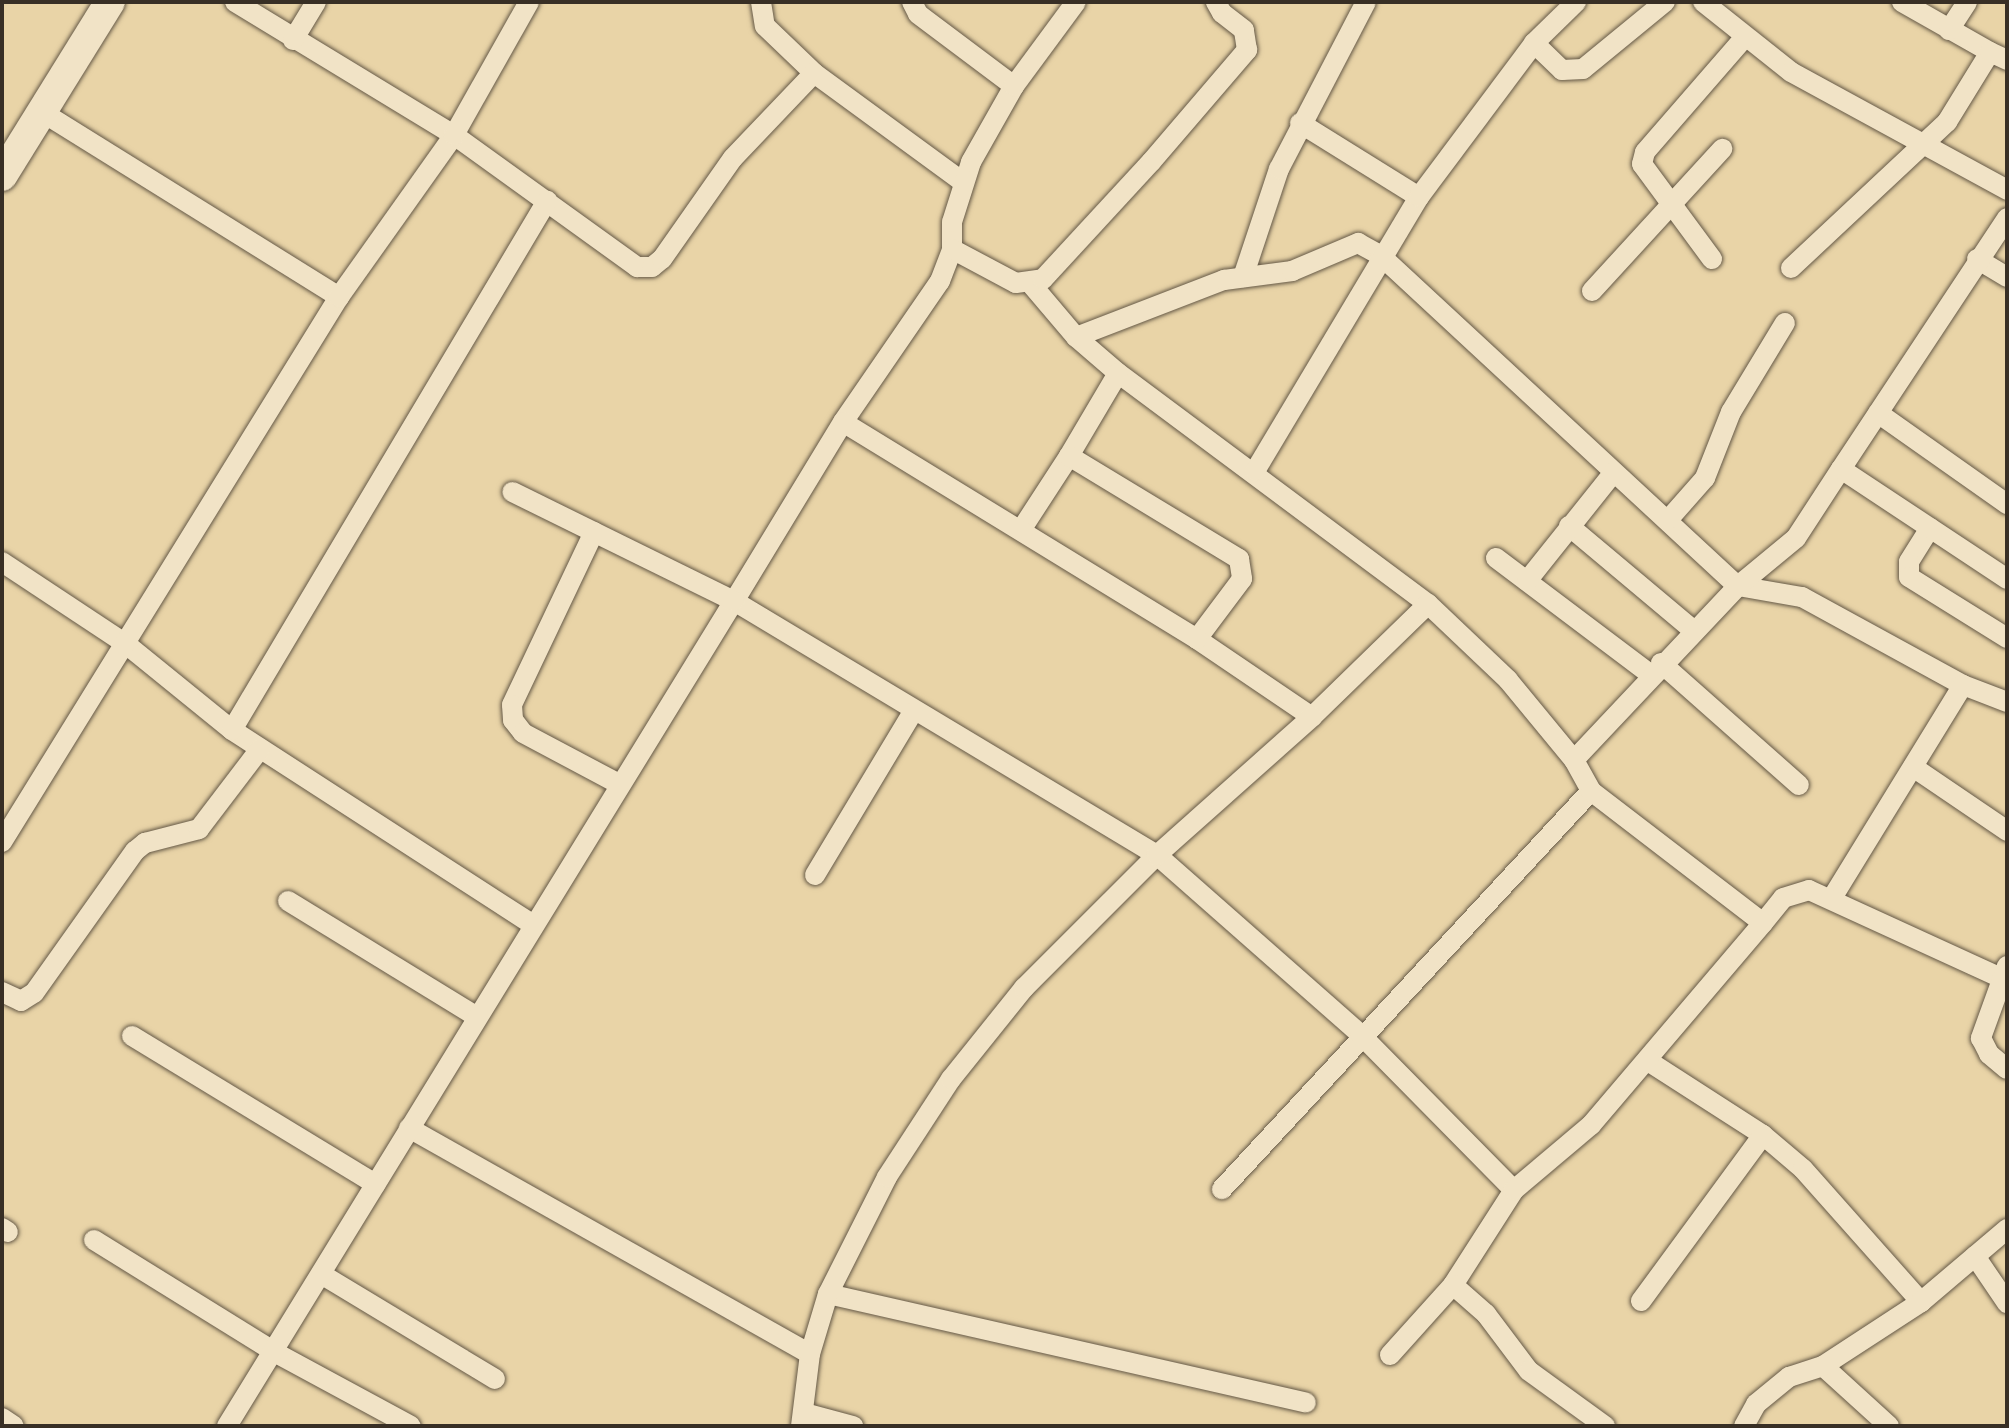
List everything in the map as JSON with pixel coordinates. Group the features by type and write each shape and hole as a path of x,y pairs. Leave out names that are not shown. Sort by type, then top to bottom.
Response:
{"street":[{"path":"2,176 110,2"},
{"path":"235,2 454,135 637,267 652,267 733,158 814,73"},
{"path":"293,40 316,2"},
{"path":"2,842 339,297 454,135 529,2"},
{"path":"761,2 765,26 814,73 963,182"},
{"path":"912,2 918,14 1014,86"},
{"path":"227,1426 276,1353 409,1128 843,422 940,281 952,249 952,222 963,182 1014,86 1076,2"},
{"path":"952,249 1016,283 1031,284 1043,279 1247,50 1244,30 1216,2"},
{"path":"1243,277 1279,169 1300,123 1366,2"},
{"path":"1255,471 1380,255 1419,197 1534,43 1576,2"},
{"path":"1534,43 1562,70 1583,69 1665,2"},
{"path":"1703,2 1744,38 1791,72 1921,146 2007,190"},
{"path":"1791,268 1947,122 1998,56 1902,2"},
{"path":"1949,30 1967,2"},
{"path":"1712,259 1647,174 1645,152 1744,38"},
{"path":"42,112 339,297"},
{"path":"1300,123 1419,197"},
{"path":"1592,291 1722,149"},
{"path":"232,730 547,201"},
{"path":"1574,760 1656,669 1738,586 1796,538 1977,259 2007,218"},
{"path":"1076,337 1243,277 1292,271 1358,243 1380,255 1738,586 1802,597 1963,685 2007,702"},
{"path":"1977,259 2007,277"},
{"path":"1031,284 1076,337 1118,373 1255,471 1428,604 1508,680 1574,760 1591,791 1763,923"},
{"path":"1668,520 1705,478 1731,412 1785,323"},
{"path":"1021,530 1118,373"},
{"path":"1878,413 2007,504"},
{"path":"843,422 1197,639 1312,717"},
{"path":"1069,456 1239,559 1242,579 1197,639"},
{"path":"1841,469 2007,579"},
{"path":"1527,581 1614,472"},
{"path":"512,492 734,601 913,712 1157,855 1360,1034 1514,1190"},
{"path":"1569,526 1694,631"},
{"path":"1930,528 1909,562 1909,577 2007,638"},
{"path":"594,532 512,705 513,720 523,733 619,784"},
{"path":"1496,558 1656,669 1799,785"},
{"path":"2,562 126,644 232,730 534,925"},
{"path":"853,1426 803,1419 810,1354 828,1294 887,1177 951,1079 1024,988 1157,855 1312,717 1428,604"},
{"path":"1832,898 1963,685"},
{"path":"815,875 913,712"},
{"path":"2,992 21,1001 34,993 135,851 145,843 199,829 260,749"},
{"path":"1913,767 2007,831"},
{"path":"1222,1189 1360,1034 1591,791"},
{"path":"1390,1355 1453,1285 1514,1190 1591,1125 1763,923 1795,891 1832,898 2003,972 1981,1038 1989,1054 2007,1069"},
{"path":"288,901 477,1017"},
{"path":"132,1036 375,1184"},
{"path":"1648,1061 1763,1135 1834,1200 1921,1302"},
{"path":"409,1128 810,1354"},
{"path":"1641,1301 1763,1135"},
{"path":"1744,1426 1756,1404 1789,1377 1823,1366 1921,1302 2007,1229"},
{"path":"94,1240 276,1353 411,1426"},
{"path":"1975,1256 2007,1303"},
{"path":"321,1274 495,1379"},
{"path":"1453,1285 1486,1314 1529,1371 1605,1426"},
{"path":"828,1294 1306,1403"},
{"path":"1823,1366 1889,1426"},
{"path":"2,1418 14,1426"}]}
